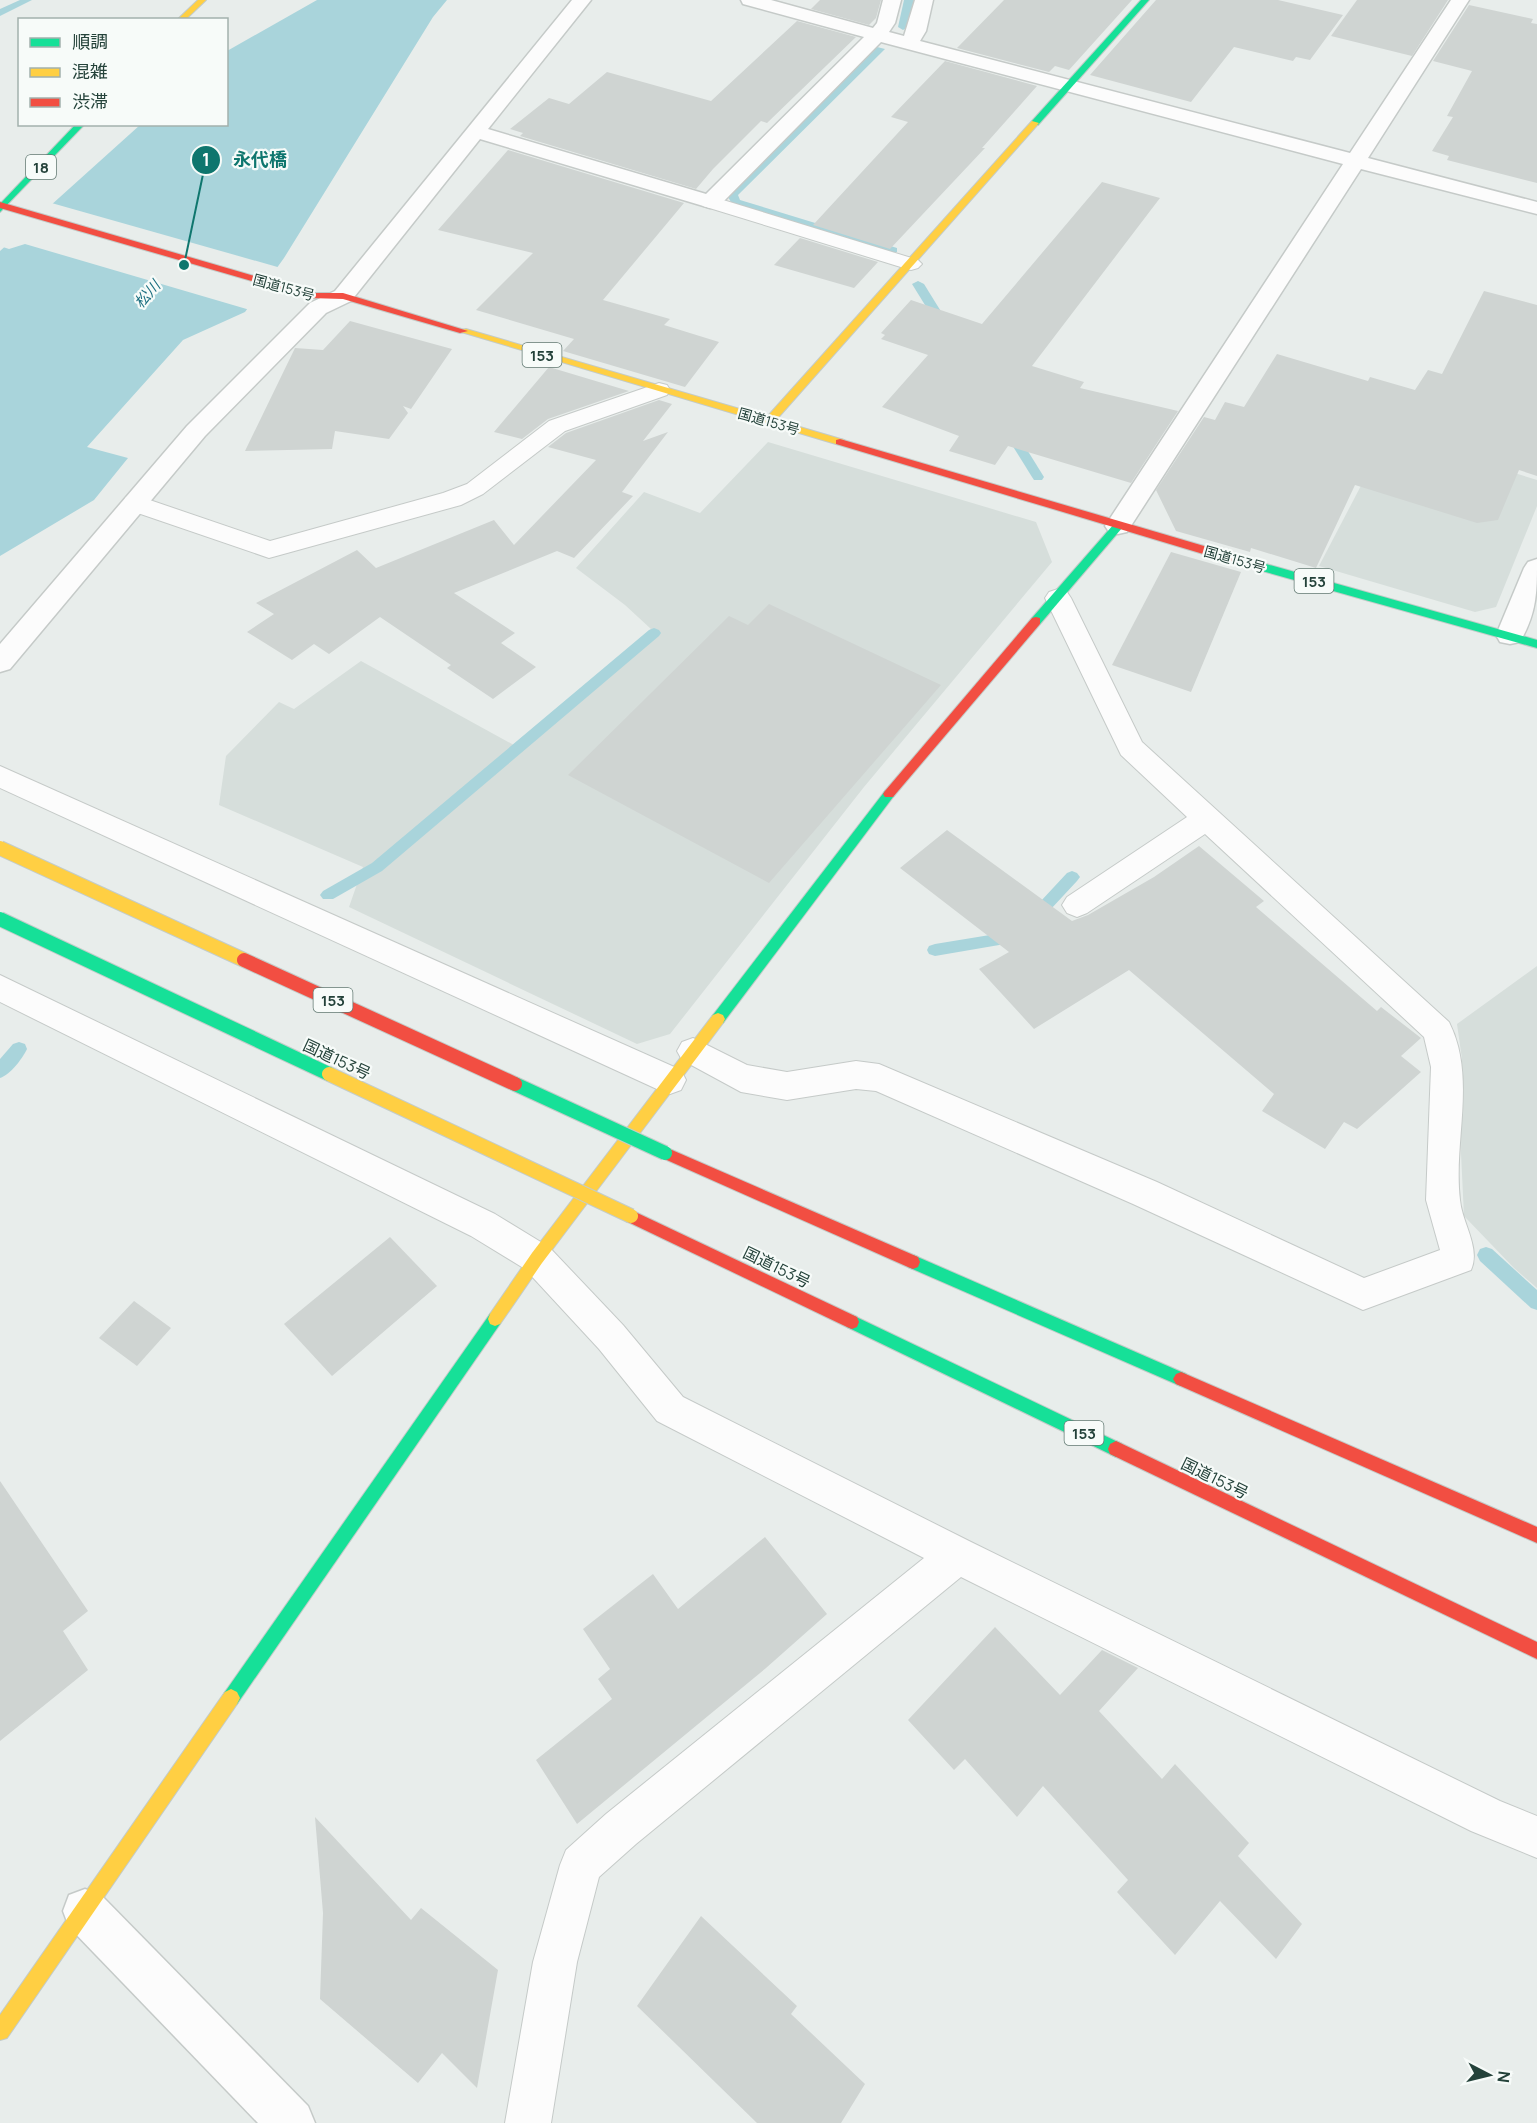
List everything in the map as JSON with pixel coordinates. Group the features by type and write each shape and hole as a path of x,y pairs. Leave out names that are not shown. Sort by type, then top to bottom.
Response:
{"main road":[{"path":"182,18 202,0"},
{"path":"769,421 1145,0"},
{"name":"18","path":"1,206 79,126"},
{"name":"国道153号","path":"1,206 32,213 313,297 343,296 1118,526 1537,644"},
{"path":"0,2031 537,1258 892,790 1118,526"},
{"name":"153","path":"0,848 665,1153 1537,1535"},
{"name":"国道153号","path":"0,919 631,1215 1537,1651"}],"street":[{"path":"0,662 196,431 318,308 343,296 582,0"},
{"path":"750,0 1068,87 1537,208"},
{"path":"477,132 710,202 878,34 886,23 892,0"},
{"path":"910,42 917,31 924,0"},
{"path":"1118,526 1460,0"},
{"path":"1510,636 1537,568"},
{"path":"85,1911 291,2123"}],"lane":[{"path":"710,202 911,264"},
{"path":"135,503 269,550 452,499 485,482 557,426 659,390"},
{"path":"693,1051 741,1078 787,1086 856,1075 879,1077 1145,1193 1363,1294 1459,1259 1443,1200 1447,1067 1438,1031 1131,748 1058,598"},
{"path":"0,776 670,1080"},
{"path":"1077,905 1206,818"},
{"path":"0,988 483,1225 537,1258 611,1337 670,1409 958,1555 1486,1816 1537,1837"},
{"path":"528,2123 555,1962 581,1865 621,1829 958,1555"}],"shaded area":[{"path":"1388,434 1537,480 1537,506 1496,607 1475,612 1319,566"},
{"path":"768,442 1036,522 1052,562 864,787 670,1034 637,1044 349,907 363,867 219,805 226,756 279,702 294,709 361,661 521,749 651,629 625,605 576,568 644,492 700,513"},
{"path":"1537,966 1537,1288 1514,1268 1464,1216 1461,1153 1462,1059 1457,1024"}],"water":[{"name":"松川","path":"317,0 447,0 433,17 284,258 245,312 183,340 87,447 128,458 94,500 0,556 0,251 139,126 228,126 228,50"}],"pier":[{"path":"48,202 281,268 250,310 25,244 9,249 0,246"}],"building":[{"path":"820,0 881,0 876,18 869,25 811,9"},
{"path":"1004,0 1132,0 1069,70 1055,66 1049,72 957,48"},
{"path":"1156,0 1278,0 1343,15 1310,60 1296,57 1293,61 1234,47 1191,102 1090,75"},
{"path":"1357,0 1448,0 1412,56 1331,36"},
{"path":"1469,5 1533,19 1531,23 1537,24 1537,183 1447,160 1449,156 1432,151 1453,117 1447,116 1472,71 1433,61"},
{"path":"797,21 856,37 767,123 761,121 696,189 520,136 523,133 510,129 549,98 569,104 607,72 711,101"},
{"path":"945,61 1037,86 982,148 985,148 890,249 813,225 908,122 891,117"},
{"path":"508,150 684,203 603,300 670,319 664,325 719,342 685,387 563,351 574,339 476,310 533,253 438,230"},
{"path":"1102,182 1160,198 1032,366 1084,382 1080,388 1178,411 1131,483 1008,446 995,465 949,451 959,436 882,407 928,355 881,339 885,335 881,333 911,300 982,324"},
{"path":"800,238 878,262 854,288 774,265"},
{"path":"1484,291 1537,305 1537,476 1519,470 1498,520 1477,523 1355,485 1316,568 1251,548 1250,552 1176,531 1156,490 1204,417 1215,420 1225,402 1244,407 1277,354 1368,381 1370,377 1415,390 1428,370 1442,374"},
{"path":"350,321 452,349 411,409 403,406 408,413 389,439 335,431 332,449 245,451 295,348 323,350"},
{"path":"549,367 629,391 548,419 522,439 494,432"},
{"path":"659,400 672,404 643,441 668,432 622,492 633,496 574,558 557,551 454,593 515,633 501,643 536,667 493,699 447,668 451,665 380,617 329,654 314,644 292,660 247,632 274,614 256,603 357,550 376,568 494,520 514,545 596,460 548,447 566,433"},
{"path":"1171,552 1241,572 1191,692 1112,665"},
{"path":"769,604 941,685 769,883 568,775 729,616 748,625"},
{"path":"947,830 1072,921 1088,915 1154,877 1199,846 1264,901 1256,907 1377,1011 1381,1007 1421,1038 1401,1056 1421,1072 1357,1129 1344,1122 1325,1149 1262,1111 1274,1094 1129,970 1034,1029 979,969 1009,952 900,868"},
{"path":"390,1237 437,1286 332,1376 284,1324"},
{"path":"134,1301 171,1328 137,1366 99,1338"},
{"path":"0,1481 88,1611 63,1631 88,1670 0,1741"},
{"path":"765,1537 827,1614 766,1668 577,1824 536,1760 612,1699 598,1679 610,1669 583,1629 653,1574 678,1609"},
{"path":"995,1627 1060,1695 1102,1650 1138,1668 1099,1711 1162,1779 1175,1764 1249,1843 1238,1856 1302,1924 1276,1959 1220,1901 1175,1955 1117,1892 1128,1880 1043,1786 1017,1817 965,1759 954,1770 908,1720"},
{"path":"315,1817 411,1920 421,1908 498,1970 477,2088 442,2053 418,2083 320,1999 323,1913"},
{"path":"701,1916 797,2006 791,2014 865,2084 841,2123 757,2123 637,2006"}],"waterway":[{"path":"0,13 27,0"},
{"path":"903,27 909,0"},
{"path":"880,49 732,195 736,202 893,250"},
{"path":"918,284 944,326"},
{"path":"1010,432 1038,477"},
{"path":"328,895 377,867 654,633"},
{"path":"935,950 999,940 1032,920 1072,877"},
{"path":"0,1071 19,1049"},
{"path":"1486,1255 1537,1302"}],"traffic: fast":[{"path":"1035,123 1145,0"},
{"path":"0,209 79,126"},
{"path":"1036,621 1118,526"},
{"path":"1234,559 1537,644"},
{"path":"718,1019 889,794"},
{"path":"0,919 329,1074"},
{"path":"515,1084 665,1153"},
{"path":"913,1262 1181,1379"},
{"path":"231,1698 495,1319"},
{"path":"852,1322 1116,1449"}],"traffic: slow":[{"path":"182,18 202,0"},
{"path":"769,421 1035,123"},
{"path":"463,331 840,442"},
{"path":"0,848 244,960"},
{"path":"495,1319 537,1258 718,1019"},
{"path":"329,1074 631,1216"},
{"path":"0,2031 231,1698"}],"traffic: jam":[{"path":"0,205 313,296 343,296 463,331"},
{"path":"840,442 1234,559"},
{"path":"889,794 1036,621"},
{"path":"244,960 515,1084"},
{"path":"665,1153 913,1262"},
{"path":"631,1216 852,1322"},
{"path":"1181,1379 1537,1535"},
{"path":"1116,1449 1537,1651"}],"place":[{"name":"永代橋","path":"184,265"}]}
